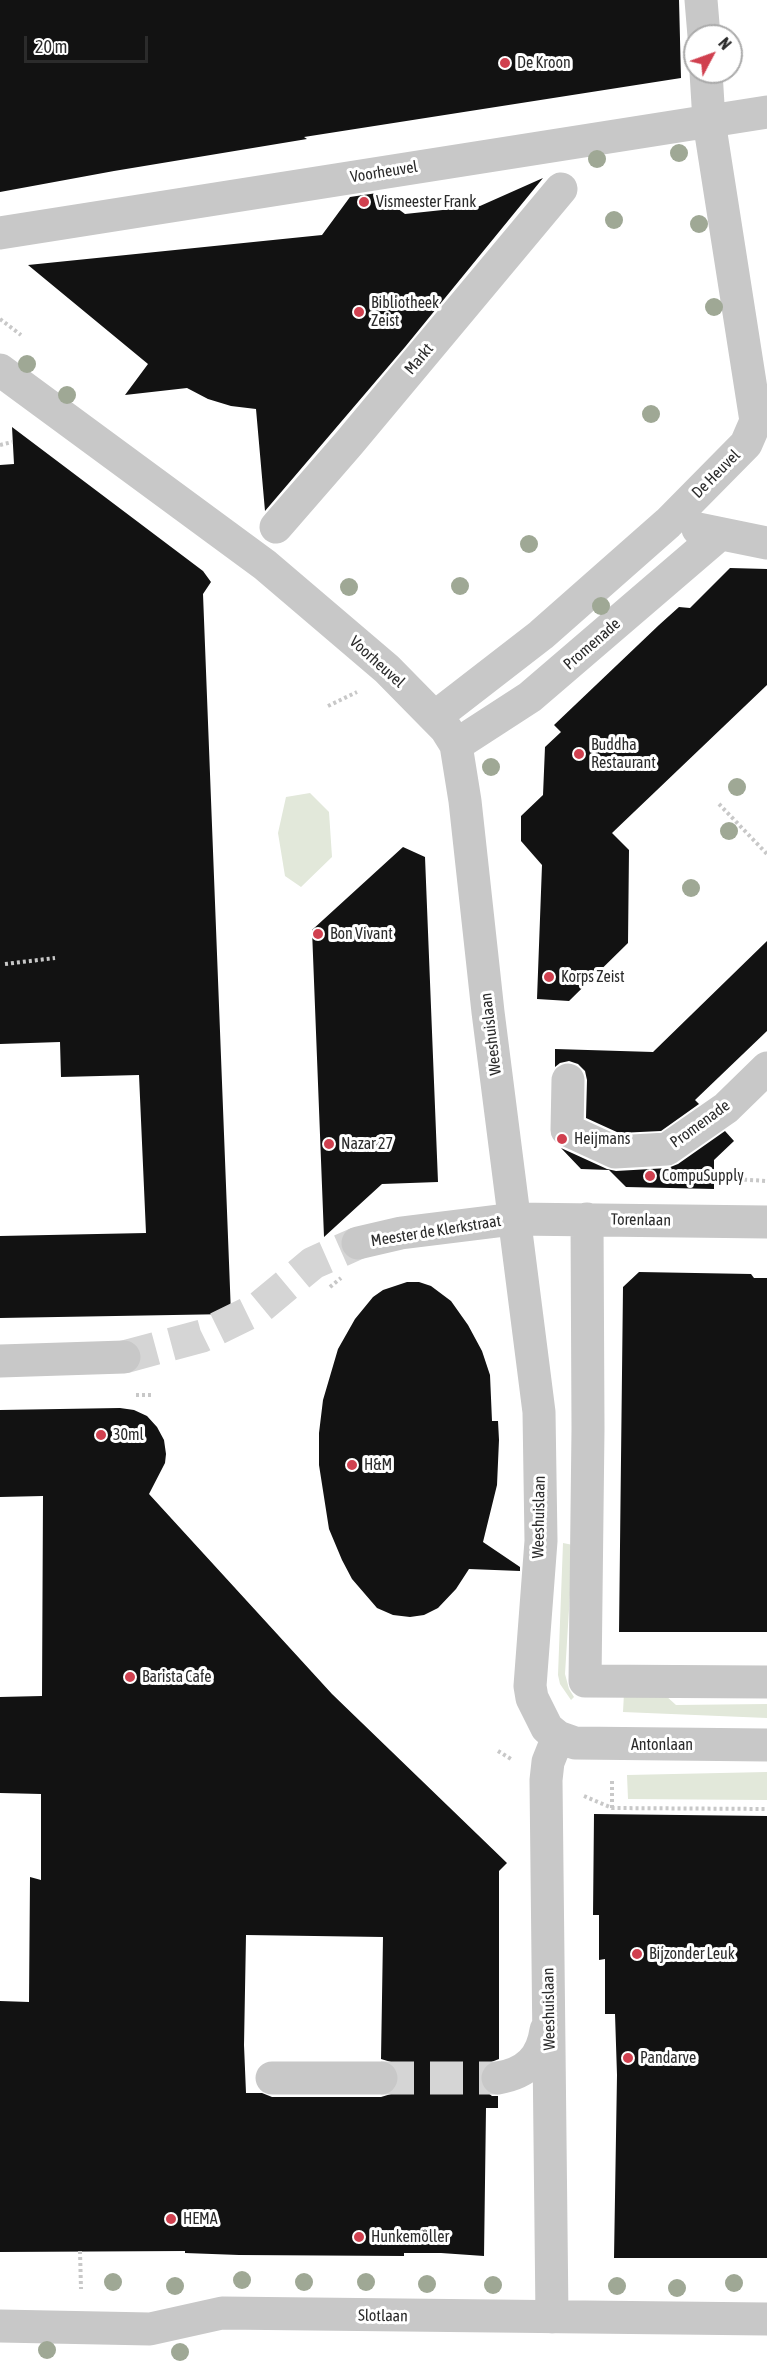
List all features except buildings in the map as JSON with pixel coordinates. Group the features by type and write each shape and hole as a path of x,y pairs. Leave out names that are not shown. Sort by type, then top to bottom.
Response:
{"street":[{"path":"701,0 703,24"},
{"name":"De Heuvel","path":"435,717 541,635 668,523 746,444 756,421 709,121 707,84"},
{"name":"Voorheuvel","path":"0,232 767,112"},
{"name":"Markt","path":"276,527 350,443 561,189"},
{"name":"Voorheuvel","path":"0,370 265,565 387,669 435,717"},
{"path":"668,523 767,543"},
{"name":"Promenade","path":"456,745 530,697 720,534"},
{"name":"Weeshuislaan","path":"435,717 447,729 456,745 465,801 487,1000 539,1412 541,1541 530,1686 539,1714 547,1728 558,1737 548,1762 546,1780 552,2317"},
{"name":"Promenade","path":"568,1080 567,1130 615,1152 667,1149 726,1107 767,1068"},
{"name":"Torenlaan","path":"514,1219 767,1222"},
{"name":"Meester de Klerkstraat","path":"358,1243 400,1233 514,1219"},
{"path":"587,1219 588,1429 585,1681 767,1682"},
{"path":"0,1361 124,1357"},
{"name":"Antonlaan","path":"558,1737 575,1743 591,1745 767,1745"},
{"path":"498,2078 511,2076 524,2070 538,2056 544,2043 549,2013"},
{"path":"272,2078 381,2078"},
{"name":"Slotlaan","path":"0,2326 150,2329 222,2313 767,2319"}],"path":[{"path":"0,445 12,442"},
{"path":"720,804 767,854"},
{"path":"5,964 55,958"},
{"path":"699,1177 767,1181"},
{"path":"546,1780 612,1808 767,1809"}],"shaded area":[{"path":"310,793 329,812 332,857 301,887 285,876 278,833 286,797"},
{"path":"563,1543 573,1545 565,1674 574,1697 571,1700 560,1684 558,1675"},
{"path":"624,1693 665,1695 676,1705 767,1704 767,1718 623,1712"},
{"path":"767,1772 767,1800 628,1799 627,1775"}],"tunnel":[{"path":"124,1357 202,1336 259,1308 313,1263 358,1243"},
{"path":"381,2078 498,2078"}],"place":[{"name":"De Kroon","path":"505,63"},
{"name":"Vismeester Frank","path":"364,202"},
{"name":"Bibliotheek Zeist","path":"359,312"},
{"name":"Buddha Restaurant","path":"579,754"},
{"name":"Bon Vivant","path":"318,934"},
{"name":"Korps Zeist","path":"549,977"},
{"name":"Heijmans","path":"562,1139"},
{"name":"Nazar 27","path":"329,1144"},
{"name":"CompuSupply","path":"650,1176"},
{"name":"30ml","path":"101,1435"},
{"name":"H&M","path":"352,1465"},
{"name":"Barista Cafe","path":"130,1677"},
{"name":"Bijzonder Leuk","path":"637,1954"},
{"name":"Pandarve","path":"628,2058"},
{"name":"HEMA","path":"171,2219"},
{"name":"Hunkemöller","path":"359,2237"}]}
